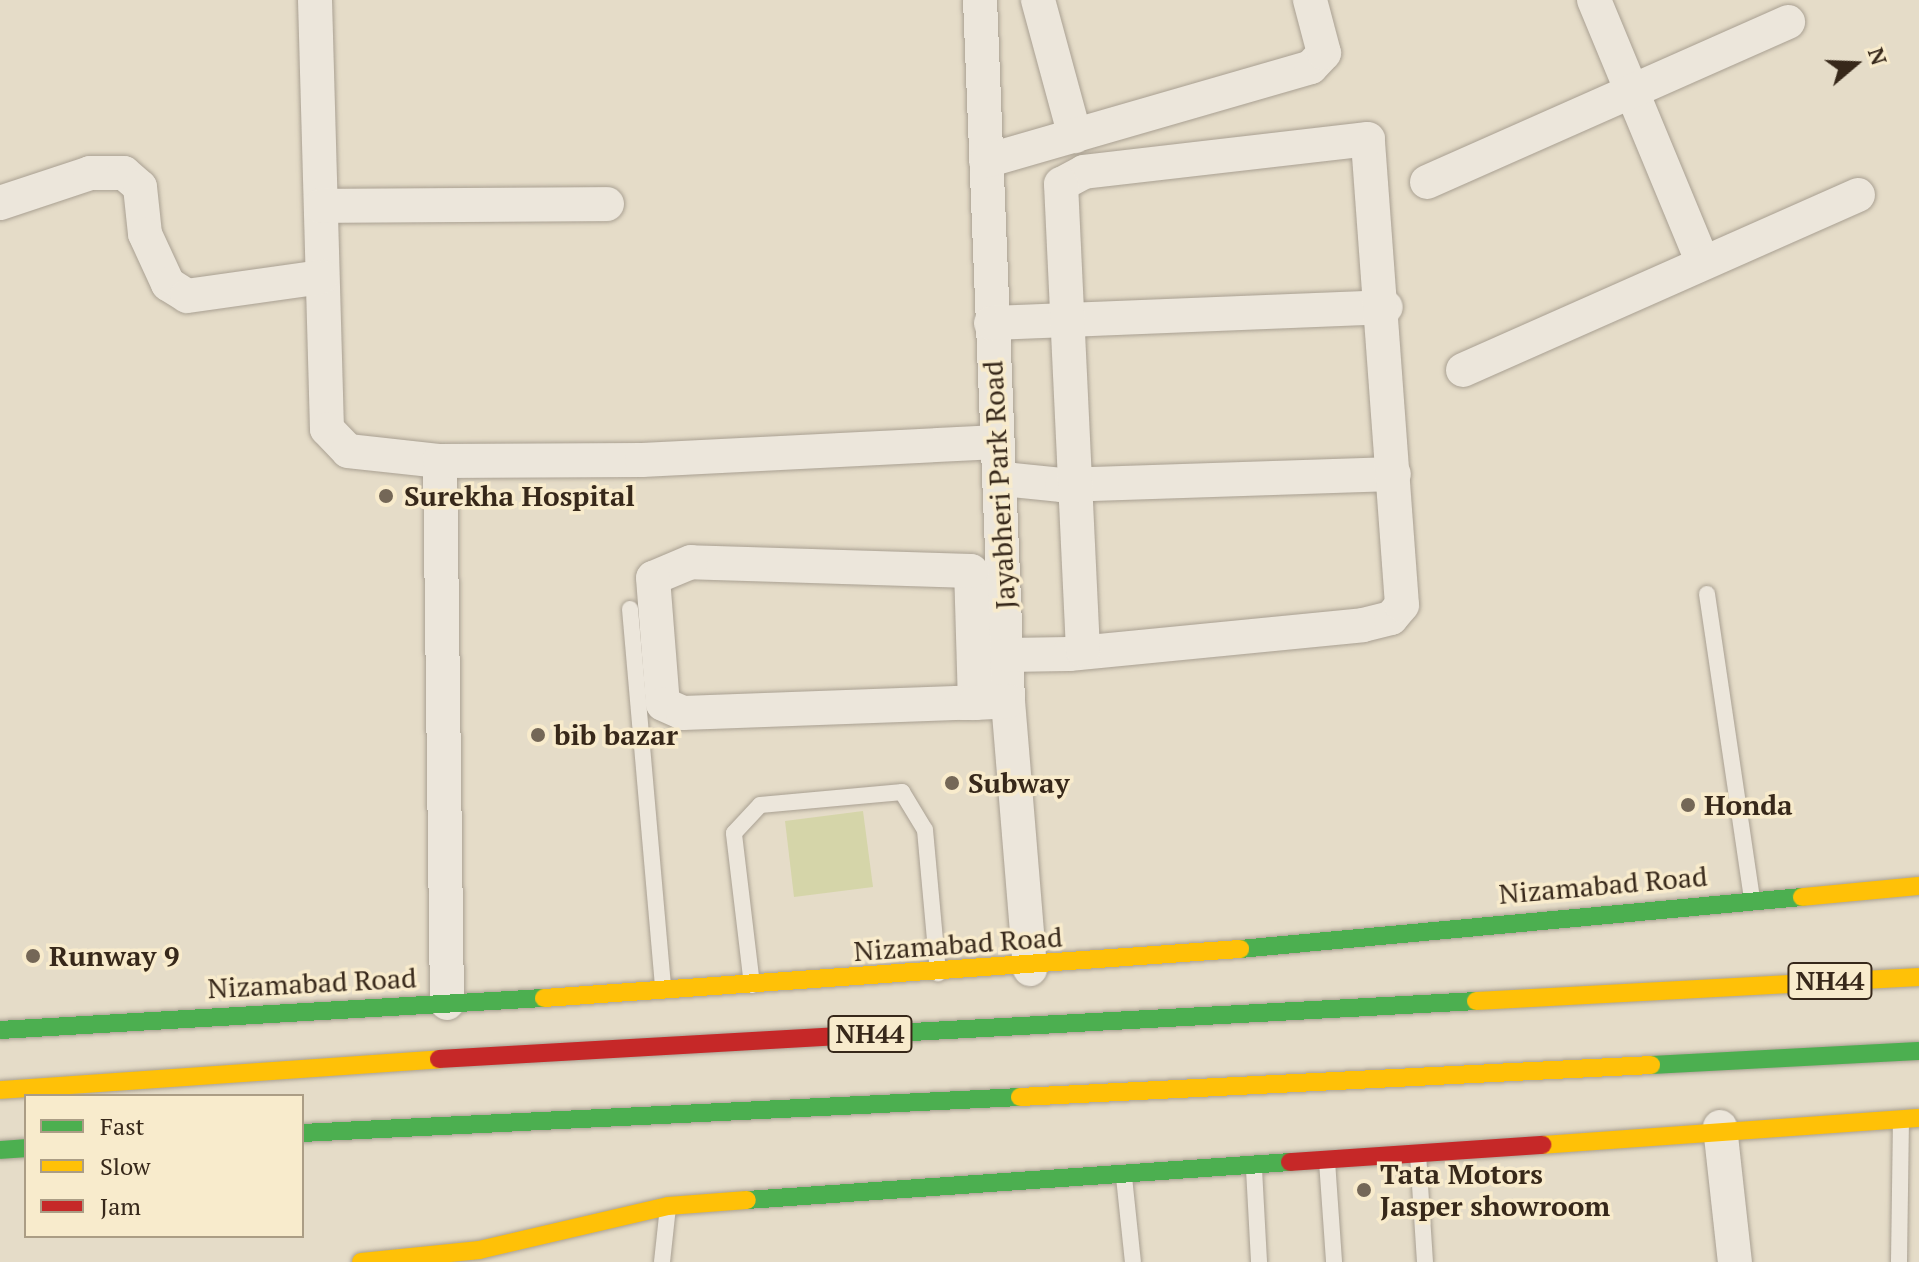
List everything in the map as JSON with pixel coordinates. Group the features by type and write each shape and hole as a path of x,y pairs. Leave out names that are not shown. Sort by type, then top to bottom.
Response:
{"main road":[{"name":"Nizamabad Road","path":"0,1030 1030,969 1752,899 1919,886"},
{"name":"NH44","path":"0,1090 553,1051 1919,977"},
{"path":"304,1133 1919,1051"},
{"path":"361,1262 478,1256 668,1206 1123,1172 1254,1169 1417,1149 1720,1127 1910,1119"},
{"path":"0,1150 24,1148"}],"street":[{"path":"315,0 327,429 334,445 440,461 642,460 998,442"},
{"name":"Jayabheri Park Road","path":"980,0 991,323 1003,479 1007,655 991,702 1030,969"},
{"path":"1038,0 1075,136"},
{"path":"986,161 1311,67 1324,53 1310,0"},
{"path":"1594,0 1702,261"},
{"path":"1427,182 1788,22"},
{"path":"1007,655 1083,650 1391,618 1402,605 1386,307 1372,147 1356,137 1071,175 1058,202 1083,650"},
{"path":"0,203 90,173 124,173 140,187 145,234 168,284 187,296 322,277"},
{"path":"1463,370 1702,261 1858,195"},
{"path":"321,206 607,204"},
{"path":"991,323 1386,307"},
{"path":"440,461 447,1003"},
{"path":"1003,479 1076,482 1394,474"},
{"path":"691,562 971,571 991,702 683,713 663,704 653,578 691,562"},
{"path":"1720,1127 1735,1262"}],"lane":[{"path":"1707,594 1752,899"},
{"path":"630,609 664,993"},
{"path":"752,986 734,833 760,805 902,792 925,830 938,974"},
{"path":"1899,1262 1901,1199 1910,1119"},
{"path":"1417,1149 1425,1262"},
{"path":"1327,1159 1334,1262"},
{"path":"1254,1169 1259,1262"},
{"path":"1123,1172 1133,1262"},
{"path":"1901,1199 1919,1199"},
{"path":"662,1262 668,1206"}],"green space":[{"path":"863,811 873,887 794,897 785,821"}],"traffic: fast":[{"path":"1240,949 1802,897"},
{"path":"0,1030 544,998"},
{"path":"839,1036 1476,1001"},
{"path":"1651,1065 1919,1051"},
{"path":"304,1133 1020,1097"},
{"path":"0,1150 24,1148"},
{"path":"747,1200 1290,1162"}],"traffic: slow":[{"path":"1802,897 1919,886"},
{"path":"544,998 1240,949"},
{"path":"1476,1001 1919,977"},
{"path":"0,1090 439,1059"},
{"path":"1020,1097 1651,1065"},
{"path":"1542,1145 1919,1118"},
{"path":"361,1262 479,1250 668,1206 747,1200"}],"traffic: jam":[{"path":"439,1059 839,1036"},
{"path":"1290,1162 1542,1145"}],"place":[{"name":"Surekha Hospital","path":"386,496"},
{"name":"bib bazar","path":"538,735"},
{"name":"Subway","path":"952,783"},
{"name":"Honda","path":"1688,805"},
{"name":"Runway 9","path":"33,956"},
{"name":"Tata Motors Jasper showroom","path":"1364,1190"}]}
